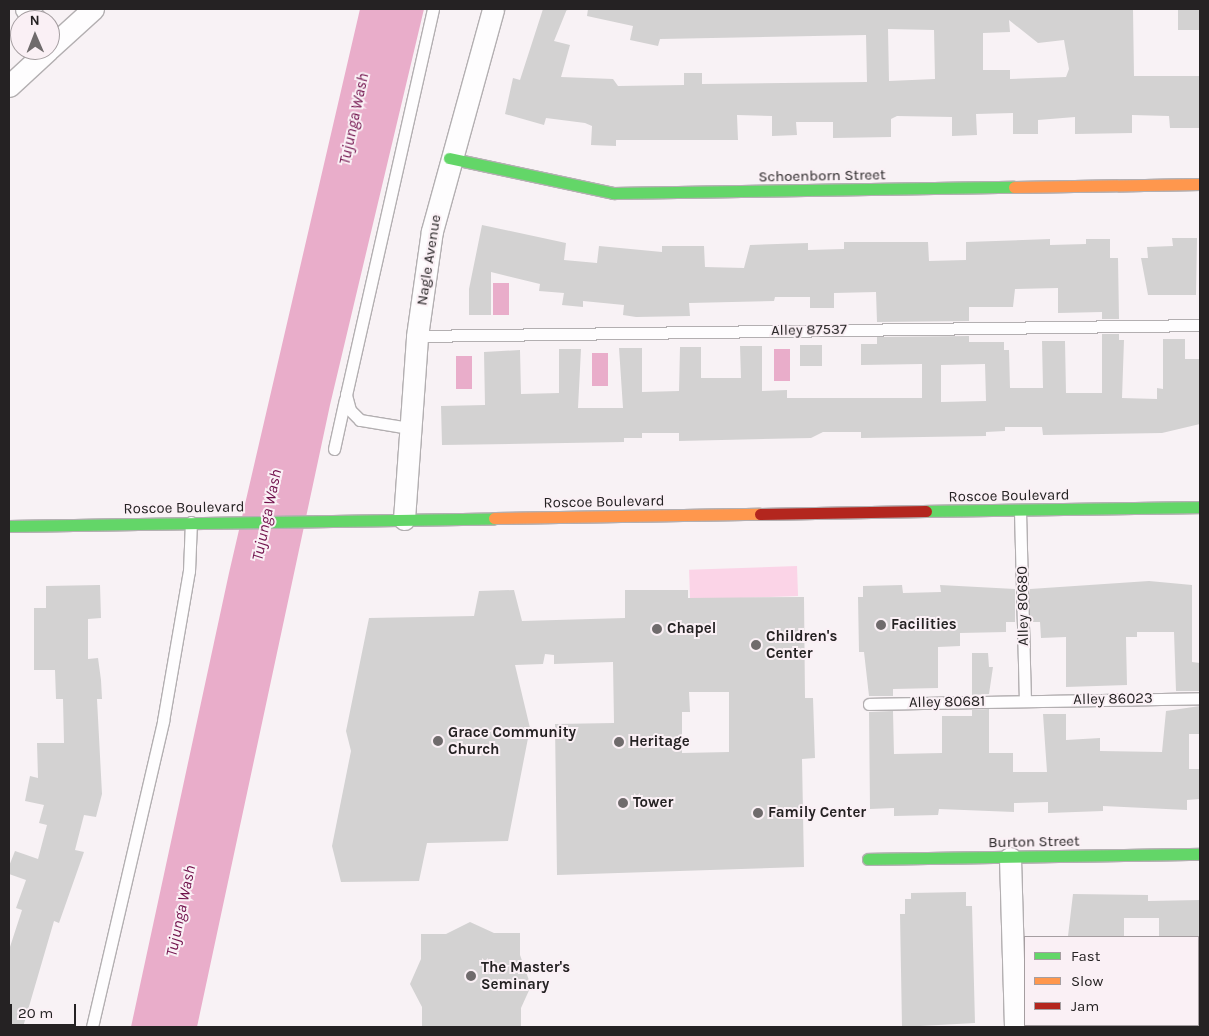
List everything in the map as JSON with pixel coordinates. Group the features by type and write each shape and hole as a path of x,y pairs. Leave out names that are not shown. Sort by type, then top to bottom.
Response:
{"main road":[{"name":"Schoenborn Street","path":"449,158 613,193 1200,184"},
{"name":"Roscoe Boulevard","path":"9,526 1200,507"},
{"name":"Burton Street","path":"868,859 1200,854"}],"street":[{"path":"60,36 93,9"},
{"name":"Nagle Avenue","path":"404,519 417,336 432,231 449,158 493,9"},
{"path":"9,86 35,60"},
{"path":"1010,858 1015,1027"}],"lane":[{"path":"334,449 433,9"},
{"name":"Alley 87537","path":"417,336 1200,325"},
{"path":"346,395 350,410 360,420 409,428"},
{"name":"Alley 80680","path":"1020,511 1025,701"},
{"path":"92,1027 163,721 189,571 191,522"},
{"name":"Alley 86023","path":"1025,701 1200,698"},
{"name":"Alley 80681","path":"869,704 1025,701"}],"shaded area":[{"path":"797,566 798,596 690,600 689,570"}],"water":[{"name":"Tujunga Wash","path":"360,9 424,9 330,405 197,1027 131,1027 229,573"},
{"path":"493,283 509,283 509,315 493,315"},
{"path":"774,349 790,349 790,381 774,381"},
{"path":"592,353 608,353 608,386 592,386"},
{"path":"456,356 472,356 472,389 456,389"}],"building":[{"path":"543,9 567,9 554,41 570,45 561,77 613,79 618,86 684,85 684,73 702,73 702,84 867,82 866,35 660,39 658,46 630,40 633,26 587,16 588,9 1133,9 1134,76 1200,76 1200,128 1170,128 1169,116 1132,115 1132,133 1075,134 1075,117 1038,120 1038,134 1013,134 1013,113 976,114 977,135 952,136 952,117 897,116 891,119 891,137 833,138 833,122 796,122 797,135 772,136 772,116 737,115 738,140 616,140 616,146 591,145 592,126 585,123 546,118 544,125 505,114 513,78 520,80","holes":["1009,20 1038,43 1064,40 1069,69 1066,77 1010,79 1010,70 983,70 983,33 1010,32","888,29 934,30 935,79 889,81"]},
{"path":"1178,9 1200,9 1200,30 1178,30"},
{"path":"482,225 566,243 564,260 597,263 599,246 662,252 662,246 704,246 705,267 744,268 750,245 808,243 808,250 844,249 844,242 928,242 929,261 966,260 966,242 1050,239 1050,245 1086,244 1086,239 1110,239 1110,258 1118,258 1119,319 1102,319 1102,312 1058,313 1058,288 1015,289 1013,307 969,307 969,321 877,322 876,292 834,293 834,308 810,308 810,297 775,297 774,301 689,303 690,316 636,317 623,315 624,305 583,301 583,307 562,305 564,293 539,291 540,284 491,272 491,315 469,315 469,289"},
{"path":"1172,238 1197,238 1196,295 1148,295 1141,258 1148,258 1147,247 1173,246"},
{"path":"1102,334 1119,334 1119,340 1124,340 1122,398 1157,399 1157,388 1163,389 1163,339 1185,339 1185,359 1200,359 1200,424 1162,433 1043,435 1042,427 1005,427 1005,431 986,432 986,436 861,438 861,432 823,432 811,438 679,441 679,433 642,433 642,438 624,438 624,442 442,445 441,406 485,405 484,352 520,350 521,394 559,393 559,349 581,349 578,408 623,408 619,348 642,348 642,392 679,391 680,347 701,347 701,378 741,378 740,346 762,346 762,391 787,390 787,398 922,398 922,364 861,365 861,344 877,344 877,337 969,336 969,342 1004,342 1004,350 1009,350 1010,388 1043,388 1042,341 1065,341 1066,393 1102,393","holes":["985,364 986,401 941,402 941,365"]},
{"path":"800,345 822,345 822,366 800,366"},
{"path":"1149,581 1192,585 1192,662 1200,663 1200,691 1176,691 1174,632 1137,632 1137,637 1126,637 1127,685 1066,687 1066,637 1041,638 1040,622 1030,622 1030,589"},
{"path":"100,585 101,618 88,619 88,659 98,658 101,680 102,699 97,699 102,794 96,817 84,815 75,850 84,852 59,923 54,921 23,1027 9,1027 9,950 22,910 16,908 26,880 9,874 9,866 15,851 38,859 47,825 39,823 44,805 25,801 30,776 38,778 37,743 64,743 63,699 56,699 55,670 34,670 34,608 46,608 46,586"},
{"path":"902,585 903,593 941,592 940,585 1015,589 1015,622 1006,622 1006,632 960,633 960,646 938,647 938,688 893,689 893,696 869,696 864,652 859,652 858,597 863,597 863,586"},
{"path":"514,590 522,621 625,618 625,590 688,590 688,598 804,597 805,698 813,698 815,758 802,759 804,867 557,875 555,724 614,723 613,662 554,664 554,655 545,654 543,664 515,665 530,728 508,841 427,843 419,881 341,882 332,846 351,751 346,731 369,618 474,616 479,591","holes":["689,692 729,692 729,752 682,753 682,712 690,712"]},
{"path":"972,653 988,653 989,667 993,667 989,694 972,695"},
{"path":"1200,706 1200,734 1189,734 1189,769 1200,769 1200,799 1187,800 1187,810 1103,806 1103,811 1048,813 1048,802 1014,803 1014,812 939,809 938,815 894,816 894,808 870,809 869,712 893,711 894,754 942,753 942,716 972,716 972,710 989,709 989,753 1013,753 1013,772 1047,772 1043,714 1066,714 1066,740 1100,738 1100,751 1162,752 1166,711"},
{"path":"966,892 966,906 972,906 975,1023 902,1027 900,914 905,914 905,899 911,899 911,893"},
{"path":"1073,894 1148,895 1148,901 1200,900 1200,937 1159,936 1159,918 1124,918 1124,936 1068,936"},
{"name":"The Master's Seminary","path":"470,922 494,933 520,933 520,955 531,986 521,1008 521,1027 422,1027 422,1007 410,984 421,959 421,934 446,934"}],"traffic: fast":[{"path":"449,158 613,193 1014,187"},
{"path":"926,511 1200,507"},
{"path":"9,526 494,518"},
{"path":"868,859 1200,854"}],"traffic: slow":[{"path":"1014,187 1200,184"},
{"path":"494,518 760,514"}],"traffic: jam":[{"path":"760,514 926,511"}],"place":[{"name":"Facilities","path":"881,625"},
{"name":"Chapel","path":"657,629"},
{"name":"Children's Center","path":"756,645"},
{"name":"Grace Community Church","path":"438,741"},
{"name":"Heritage","path":"619,742"},
{"name":"Tower","path":"623,803"},
{"name":"Family Center","path":"758,813"},
{"name":"The Master's Seminary","path":"471,976"}]}
